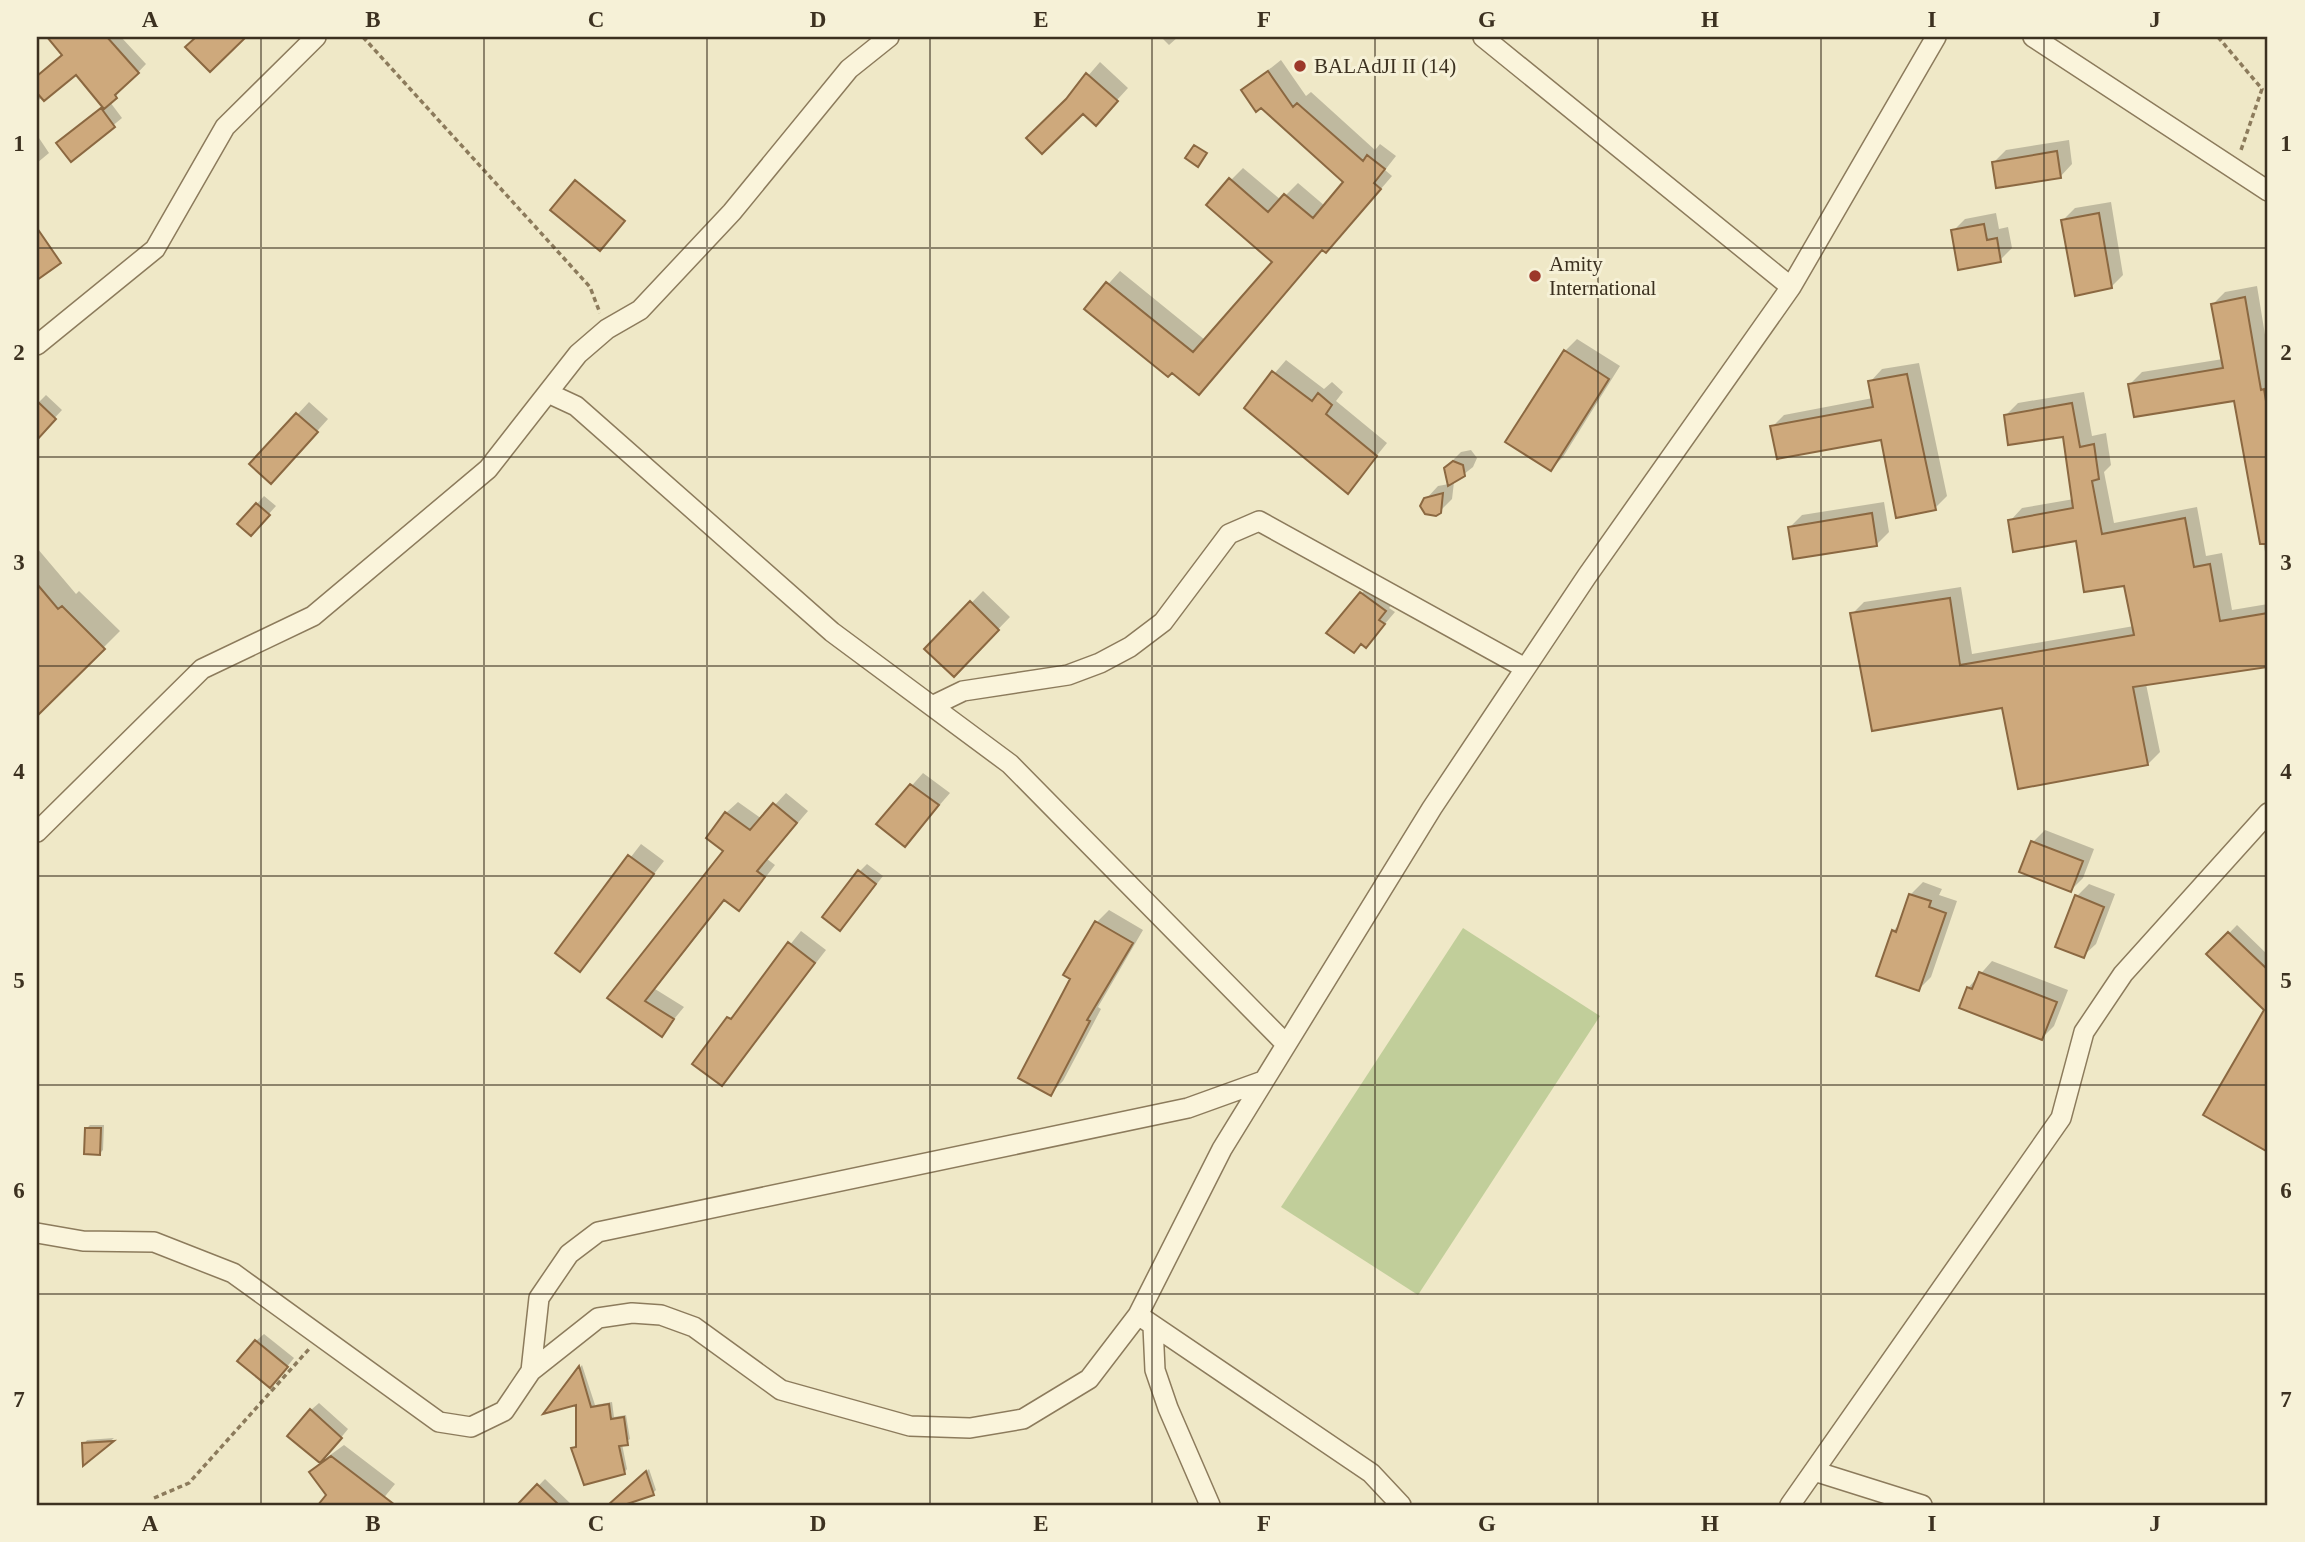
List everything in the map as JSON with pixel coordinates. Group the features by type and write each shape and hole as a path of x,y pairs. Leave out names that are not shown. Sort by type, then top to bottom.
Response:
{"street":[{"path":"37,345 155,249 225,127 316,37"},
{"path":"37,832 202,669 313,616 488,469 578,354 607,329 640,310 732,212 849,69 889,37"},
{"path":"1483,37 1791,287"},
{"path":"37,1233 83,1241 154,1241 233,1273 439,1422 471,1427 504,1411 531,1371 598,1318 632,1313 661,1315 694,1327 781,1390 910,1426 970,1428 1023,1419 1088,1379 1146,1320 1223,1149 1285,1043 1432,807 1525,668 1791,287 1936,37"},
{"path":"2034,37 2268,191"},
{"path":"548,393 576,406 832,632 1010,764 1285,1043"},
{"path":"932,706 963,691 1068,675 1100,663 1130,647 1163,622 1229,534 1259,521 1525,668"},
{"path":"1790,1505 2061,1118 2084,1032 2123,974 2268,813"},
{"path":"531,1371 539,1298 569,1254 598,1232 1188,1108 1263,1081"},
{"path":"1146,1320 1155,1370 1168,1408 1210,1505"},
{"path":"1146,1320 1371,1474 1401,1505"},
{"path":"1814,1471 1922,1505"}],"path":[{"path":"363,37 590,287 607,329"},
{"path":"2218,37 2262,89 2235,169"},
{"path":"154,1498 189,1483 320,1337"}],"green space":[{"path":"1463,928 1600,1016 1418,1295 1281,1207"}],"building":[{"path":"47,37 107,37 139,73 104,109 76,75 44,101 37,93 37,76 62,55"},
{"path":"196,37 246,37 210,72 185,47"},
{"path":"1268,71 1293,107 1297,103 1363,161 1367,155 1385,169 1374,183 1381,189 1326,253 1322,250 1199,395 1172,373 1168,377 1084,309 1106,282 1193,352 1272,262 1206,205 1229,178 1268,212 1284,194 1313,218 1343,182 1261,108 1256,112 1241,90"},
{"path":"1086,73 1118,101 1096,126 1083,114 1042,154 1026,138 1066,99"},
{"path":"101,108 115,127 71,162 56,143"},
{"path":"1194,145 1207,153 1198,167 1185,158"},
{"path":"2057,151 2061,178 1996,188 1992,162"},
{"path":"575,180 625,221 600,251 550,210"},
{"path":"2099,213 2112,288 2075,296 2061,220"},
{"path":"1984,224 1987,240 1997,238 2001,262 1958,270 1951,230"},
{"path":"37,228 61,263 37,280"},
{"path":"2245,297 2261,390 2264,389 2268,413 2268,544 2260,544 2234,401 2134,417 2128,384 2223,368 2211,304"},
{"path":"1564,350 1609,379 1551,471 1505,442"},
{"path":"1272,371 1312,401 1318,393 1332,405 1326,414 1377,456 1348,494 1244,408"},
{"path":"1907,374 1936,510 1896,518 1881,440 1777,459 1770,426 1873,407 1868,381"},
{"path":"37,401 56,419 37,440"},
{"path":"2072,403 2080,447 2094,444 2099,479 2092,481 2102,534 2185,518 2194,567 2210,564 2220,621 2268,613 2268,667 2133,687 2148,765 2018,789 2002,708 1872,731 1850,613 1950,598 1960,665 2134,635 2124,586 2084,592 2076,541 2013,552 2008,520 2073,508 2063,437 2008,445 2004,415"},
{"path":"296,413 318,432 271,484 249,464"},
{"path":"1453,461 1463,465 1465,476 1448,486 1444,468"},
{"path":"1443,493 1441,513 1436,516 1425,514 1420,506 1424,498"},
{"path":"256,503 270,515 251,536 237,524"},
{"path":"1872,513 1877,546 1793,559 1788,527"},
{"path":"37,584 58,609 62,606 105,649 37,716"},
{"path":"1360,592 1386,611 1379,620 1385,624 1366,648 1361,644 1354,653 1326,633"},
{"path":"970,601 999,630 954,677 924,649"},
{"path":"910,784 939,805 905,847 876,824"},
{"path":"773,803 797,823 757,871 765,877 739,911 724,900 645,1001 674,1019 662,1037 607,998 723,851 706,838 725,812 750,830"},
{"path":"2031,841 2083,861 2071,892 2019,872"},
{"path":"628,855 654,874 580,972 555,953"},
{"path":"858,870 876,884 840,931 822,917"},
{"path":"1909,894 1931,901 1929,907 1946,913 1919,991 1876,976 1892,930 1896,932"},
{"path":"2075,895 2104,907 2084,958 2055,947"},
{"path":"1095,921 1133,943 1087,1020 1090,1021 1051,1096 1018,1078 1070,979 1063,975"},
{"path":"2228,932 2268,970 2268,1152 2203,1115 2264,1010 2206,954"},
{"path":"788,942 815,963 722,1086 692,1064 727,1017 731,1019"},
{"path":"1979,972 2057,1002 2042,1040 1959,1008 1967,987 1972,989"},
{"path":"85,1128 101,1128 100,1155 84,1154"},
{"path":"255,1340 288,1367 270,1388 237,1361"},
{"path":"579,1366 591,1407 609,1404 611,1419 624,1417 628,1445 619,1446 625,1474 584,1485 571,1448 576,1447 576,1405 543,1414"},
{"path":"310,1409 342,1438 320,1463 287,1436"},
{"path":"114,1441 83,1466 82,1443"},
{"path":"331,1456 395,1505 318,1505 326,1495 309,1472"},
{"path":"646,1471 654,1495 624,1505 608,1505"},
{"path":"537,1484 559,1505 517,1505"}],"place":[{"name":"BALAdJI II (14)","path":"1300,66"},
{"name":"Amity International","path":"1535,276"}]}
